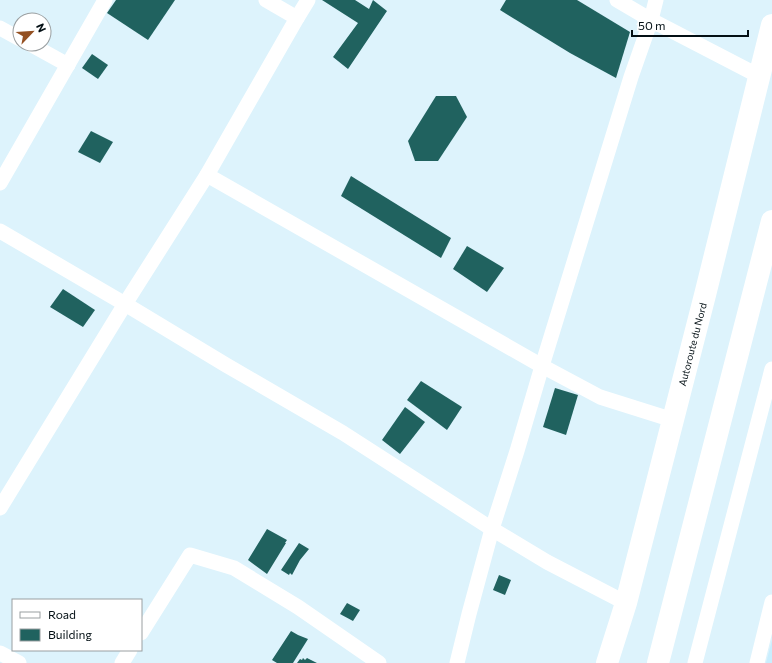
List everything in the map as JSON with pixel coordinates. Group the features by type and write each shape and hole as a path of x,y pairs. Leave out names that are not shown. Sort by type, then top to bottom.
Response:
{"highway":[{"name":"Autoroute du Nord","path":"607,663 626,603 772,25"},
{"path":"658,663 772,221"}],"street":[{"path":"0,183 106,0"},
{"path":"266,0 297,18"},
{"path":"0,508 125,304 207,175 308,0"},
{"path":"617,0 651,20 759,76"},
{"path":"457,663 492,529 656,0"},
{"path":"0,28 12,35"},
{"path":"44,52 68,65"},
{"path":"207,175 542,366 600,397 673,420"},
{"path":"0,231 343,433 492,529 547,562 626,603"},
{"path":"695,663 772,369"},
{"path":"142,631 190,555 234,568 298,607 379,663"},
{"path":"757,663 772,602"},
{"path":"122,663 129,651"},
{"path":"0,653 19,663"}],"shaded area":[{"path":"772,640 772,663 766,663"}],"building":[{"path":"116,0 175,0 148,40 107,13"},
{"path":"322,0 355,0 369,9 373,0 387,11 348,69 333,57 358,23"},
{"path":"506,0 577,0 630,32 616,78 570,53 500,10"},
{"path":"92,54 108,65 98,79 82,68"},
{"path":"436,96 456,96 467,117 438,161 415,161 408,141"},
{"path":"91,131 113,142 100,163 78,152"},
{"path":"351,176 451,238 441,258 341,196"},
{"path":"467,246 504,268 487,292 453,269"},
{"path":"63,289 95,310 83,327 50,307"},
{"path":"421,381 462,407 447,430 407,400"},
{"path":"555,388 578,395 566,435 543,427"},
{"path":"405,407 425,422 400,454 382,440"},
{"path":"267,529 287,540 267,574 248,560"},
{"path":"299,543 309,549 300,560 292,575 290,573 289,575 281,570"},
{"path":"499,575 511,580 505,595 493,590"},
{"path":"347,603 360,610 353,621 340,614"},
{"path":"291,631 308,639 293,663 277,663 272,660"},
{"path":"303,658 305,660 307,658 317,663 297,663"}]}
